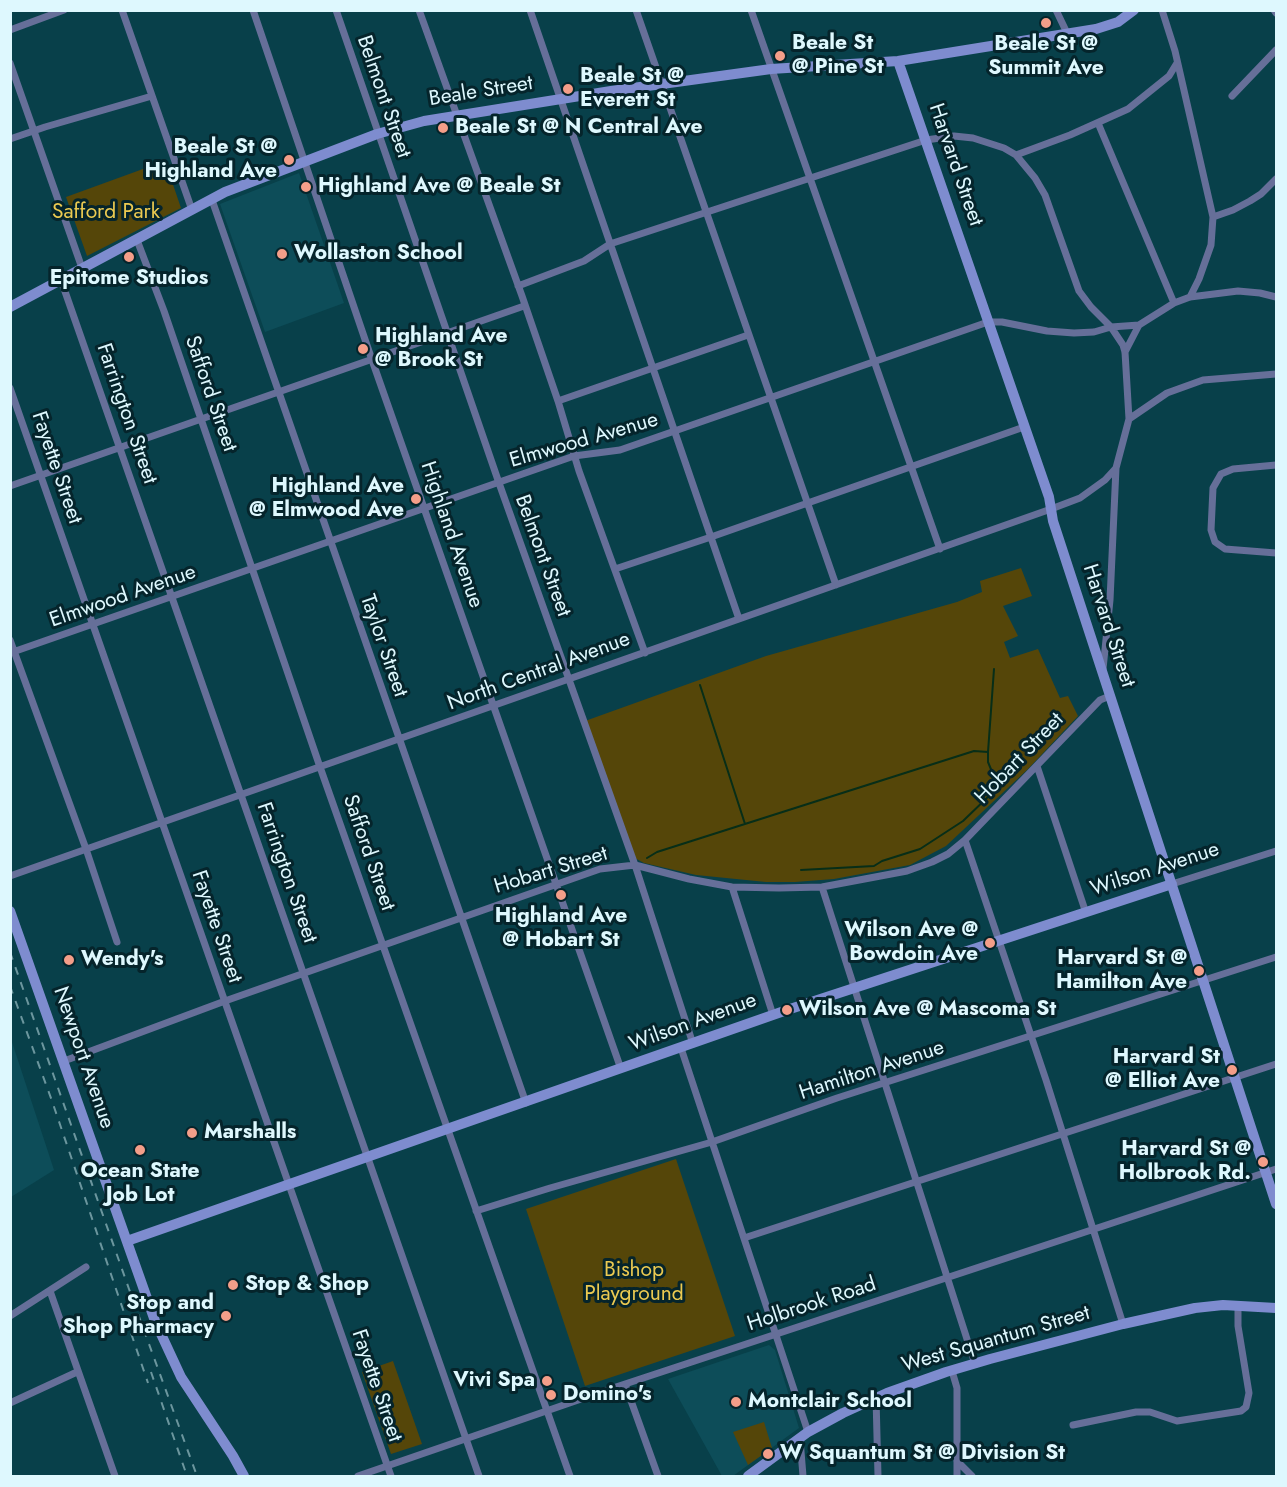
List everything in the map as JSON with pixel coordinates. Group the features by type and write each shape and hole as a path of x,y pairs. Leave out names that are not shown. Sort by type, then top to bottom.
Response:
{"main road":[{"name":"Beale Street","path":"10,307 225,192 377,134 424,121 771,69 898,61 1096,28 1118,22 1134,10"},
{"name":"Harvard Street","path":"898,61 1049,497 1053,521 1202,981 1234,1077 1271,1171 1276,1204"},
{"name":"Wilson Avenue","path":"127,1241 773,1015 1172,884"},
{"name":"Newport Avenue","path":"10,911 155,1320 170,1356 189,1390 244,1476"},
{"name":"West Squantum Street","path":"748,1476 804,1435 876,1397 952,1371 1123,1324 1195,1308 1238,1305 1276,1308"}],"street":[{"path":"10,30 64,10"},
{"path":"122,10 192,210"},
{"name":"Highland Avenue","path":"254,10 372,360 621,1069"},
{"name":"Belmont Street","path":"336,10 377,134 634,865 693,1044"},
{"name":"North Central Avenue","path":"10,876 645,653 574,456 558,401 518,286 419,10"},
{"path":"530,10 739,620"},
{"path":"636,10 836,585"},
{"path":"751,10 940,549"},
{"path":"1056,10 1067,33"},
{"path":"1162,10 1177,63 1213,217 1211,245 1190,297"},
{"path":"1232,96 1276,50"},
{"path":"10,63 82,268"},
{"path":"1016,154 1098,123 1128,109 1169,76 1177,63"},
{"path":"10,139 153,96"},
{"path":"1098,123 1174,303"},
{"path":"518,286 584,261 610,244 926,140 954,136 973,138 1016,154 1035,178 1044,195 1079,291 1111,327 1120,339 1125,352 1129,419 1116,468 1110,600 1103,673"},
{"path":"1213,217 1233,210 1262,194 1276,179"},
{"name":"Taylor Street","path":"212,200 525,1103"},
{"name":"Safford Street","path":"137,240 202,420 446,1130 570,1476"},
{"name":"Farrington Street","path":"61,280 479,1476"},
{"name":"Elmwood Avenue","path":"12,652 574,456 620,450 988,322 1002,322 1066,333 1094,332 1111,327 1139,325 1174,303 1190,297 1238,291 1276,297"},
{"path":"10,486 524,306"},
{"path":"1125,352 1139,325"},
{"path":"558,401 748,335"},
{"path":"1129,419 1167,393 1194,382 1276,374"},
{"name":"Fayette Street","path":"10,388 391,1476"},
{"path":"615,569 1024,427"},
{"path":"1276,465 1230,469 1221,474 1213,488 1211,530 1215,542 1225,549 1276,553"},
{"path":"645,653 1052,509 1080,498 1098,486 1116,468"},
{"path":"10,640 12,652 86,849 117,942"},
{"name":"Hobart Street","path":"64,1061 303,973 600,869 634,865 732,887 822,887 907,871 948,854 965,840 1100,700 1110,696"},
{"path":"1037,766 1086,912"},
{"path":"965,840 1123,1324"},
{"name":"Wilson Avenue","path":"1172,884 1276,851"},
{"path":"732,887 773,1015"},
{"path":"822,887 975,1364"},
{"name":"Hamilton Avenue","path":"476,1211 712,1142 837,1098 1276,957"},
{"path":"681,1048 776,1335 804,1435 803,1476"},
{"path":"744,1238 1276,1064"},
{"name":"Holbrook Road","path":"358,1476 547,1410 1271,1171"},
{"path":"10,1316 86,1267"},
{"path":"50,1291 115,1476"},
{"path":"1073,1425 1136,1412 1150,1412 1177,1420 1241,1411 1246,1407 1249,1393 1238,1326 1238,1305"},
{"path":"952,1371 957,1388 957,1476"},
{"path":"10,1403 77,1372"},
{"path":"625,1384 658,1476"},
{"path":"876,1397 878,1476"},
{"path":"957,1460 972,1476"}],"shaded area":[{"name":"Wollaston School","path":"299,173 344,303 265,332 220,204"},
{"path":"10,1036 54,1170 11,1197 10,1197"},
{"name":"Montclair School","path":"769,1345 775,1350 799,1428 733,1476 722,1476 668,1379"}],"green space":[{"name":"Safford Park","path":"165,161 181,208 87,256 66,197"},
{"path":"1021,568 1032,596 1003,606 1018,636 1004,642 1010,658 1038,649 1060,698 1068,696 1078,716 1027,770 946,846 910,865 834,879 795,882 766,882 696,875 644,863 631,856 585,721 766,656 957,602 982,592 980,581"},
{"name":"Bishop Playground","path":"676,1159 735,1336 585,1386 526,1209"},
{"path":"393,1361 422,1444 391,1454 362,1372"},
{"path":"764,1422 772,1448 748,1465 733,1432"}],"waterway":[{"path":"988,752 994,669"},
{"path":"700,685 745,824"},
{"path":"647,858 657,852 974,751 988,752 988,762 997,784 991,794 963,821 920,849 882,861 874,866 801,870"}],"railway":[{"path":"10,952 197,1476"},
{"path":"10,986 52,1101 148,1383"},
{"path":"151,1372 187,1476"}],"place":[{"name":"Beale St @ Summit Ave","path":"1046,23"},
{"name":"Beale St @ Pine St","path":"780,56"},
{"name":"Beale St @ Everett St","path":"568,89"},
{"name":"Beale St @ N Central Ave","path":"443,128"},
{"name":"Beale St @ Highland Ave","path":"289,160"},
{"name":"Highland Ave @ Beale St","path":"306,187"},
{"name":"Wollaston School","path":"282,254"},
{"name":"Epitome Studios","path":"129,257"},
{"name":"Highland Ave @ Brook St","path":"363,349"},
{"name":"Highland Ave @ Elmwood Ave","path":"416,499"},
{"name":"Highland Ave @ Hobart St","path":"561,895"},
{"name":"Wilson Ave @ Bowdoin Ave","path":"990,943"},
{"name":"Wendy's","path":"69,960"},
{"name":"Harvard St @ Hamilton Ave","path":"1199,971"},
{"name":"Wilson Ave @ Mascoma St","path":"787,1010"},
{"name":"Harvard St @ Elliot Ave","path":"1232,1070"},
{"name":"Marshalls","path":"192,1133"},
{"name":"Ocean State Job Lot","path":"140,1150"},
{"name":"Harvard St @ Holbrook Rd.","path":"1263,1162"},
{"name":"Stop & Shop","path":"233,1285"},
{"name":"Stop and Shop Pharmacy","path":"226,1316"},
{"name":"Vivi Spa","path":"547,1381"},
{"name":"Domino's","path":"551,1395"},
{"name":"Montclair School","path":"736,1402"},
{"name":"W Squantum St @ Division St","path":"768,1454"}]}
